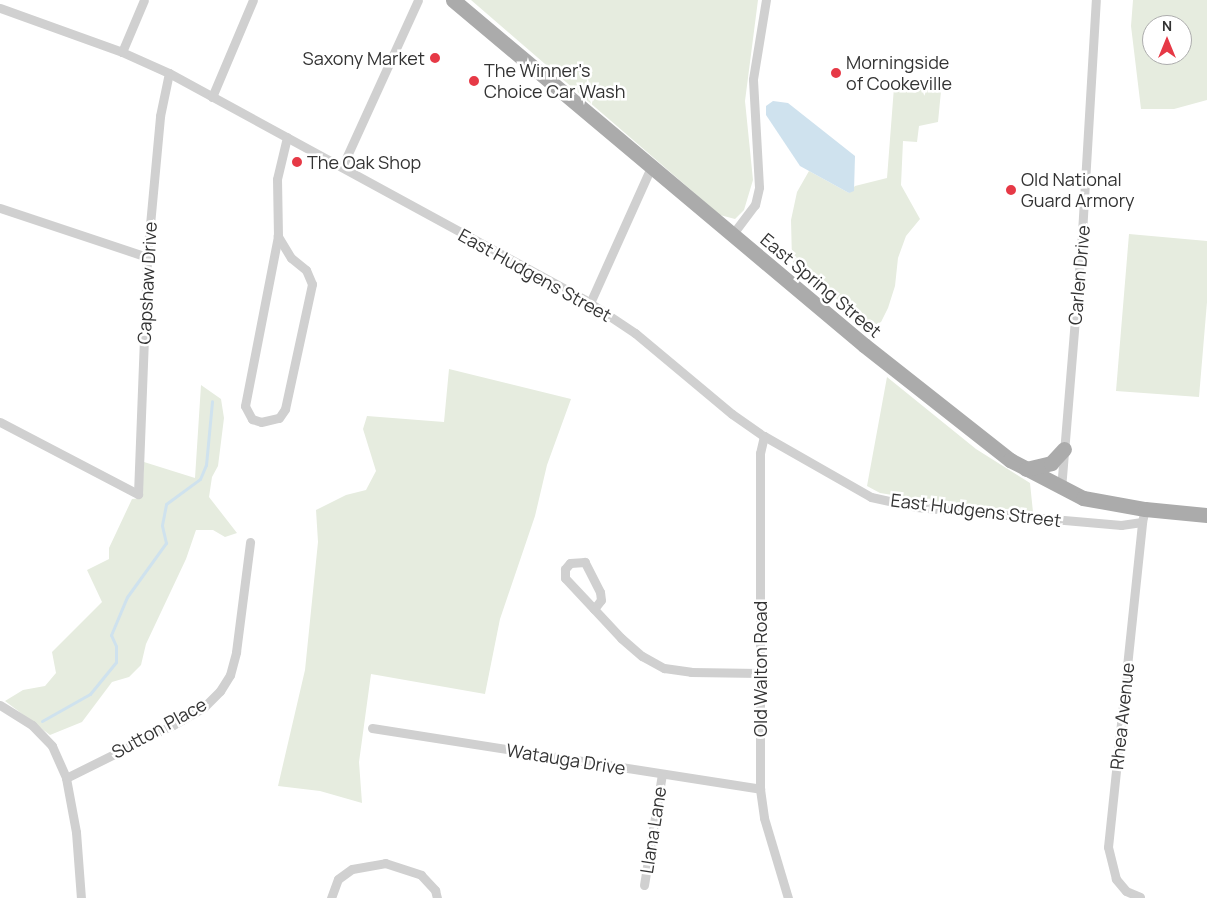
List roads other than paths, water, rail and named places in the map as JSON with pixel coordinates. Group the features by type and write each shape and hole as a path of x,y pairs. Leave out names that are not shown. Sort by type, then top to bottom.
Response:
{"main road":[{"name":"East Spring Street","path":"453,0 870,350 1010,460 1061,489 1083,498 1144,516 1207,515"},
{"path":"1026,469 1051,463 1064,449"}],"street":[{"path":"122,52 144,0"},
{"path":"212,97 253,0"},
{"path":"342,166 418,0"},
{"path":"732,235 755,205 760,187 753,78 766,0"},
{"name":"Carlen Drive","path":"1061,489 1088,145 1096,0"},
{"name":"East Hudgens Street","path":"0,8 122,52 169,73 590,303 635,333 696,386 764,436 871,497 916,507 1121,525 1144,516"},
{"name":"Capshaw Drive","path":"0,422 138,494 147,257 160,116 169,73"},
{"path":"278,236 291,258 306,270 312,284 285,409 279,418 261,422 252,419 245,406 278,236 277,179 287,138"},
{"path":"590,303 651,167"},
{"path":"0,208 147,257"},
{"name":"Old Walton Road","path":"764,436 760,453 760,789 764,818 788,898"},
{"name":"Rhea Avenue","path":"1140,897 1126,891 1116,879 1108,847 1144,516"},
{"name":"Sutton Place","path":"66,778 188,717 203,708 220,691 230,675 236,652 250,542"},
{"path":"594,609 601,600 600,592 585,562 570,563 565,569 565,578 594,609 642,656 664,668 691,672 760,673"},
{"path":"0,705 32,725 52,746 66,778 76,832 82,898"},
{"name":"Watauga Drive","path":"372,728 760,789"},
{"name":"Llana Lane","path":"644,885 662,774"},
{"path":"331,898 338,879 352,869 385,863 421,875 435,890 437,898"}],"water":[{"path":"773,101 788,103 855,156 854,191 849,193 800,166 766,115 766,106"}],"waterway":[{"path":"42,721 90,694 116,662 116,646 111,635 127,597 166,543 162,525 166,504 200,479 206,465 212,401"}],"place":[{"name":"Saxony Market","path":"435,58"},
{"name":"Morningside of Cookeville","path":"836,73"},
{"name":"The Winner's Choice Car Wash","path":"474,81"},
{"name":"The Oak Shop","path":"297,162"},
{"name":"Old National Guard Armory","path":"1011,190"}]}
